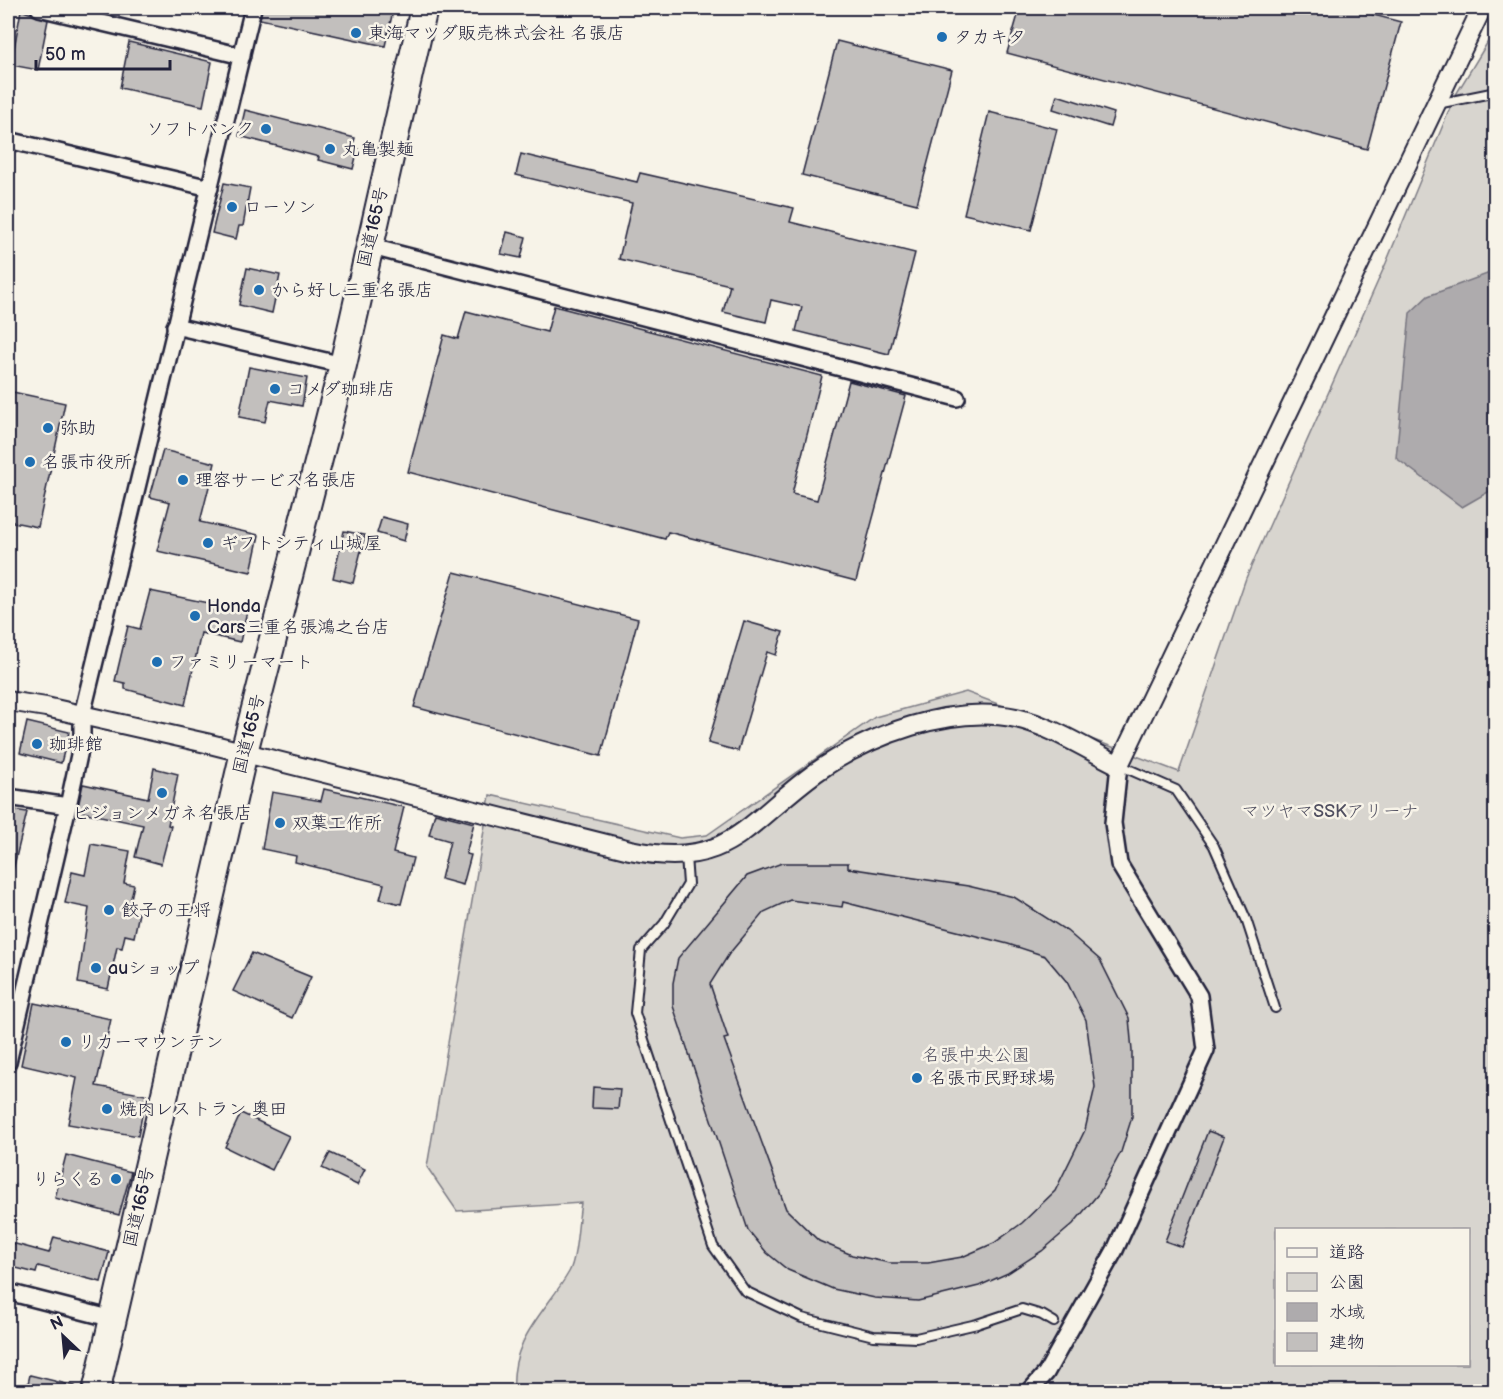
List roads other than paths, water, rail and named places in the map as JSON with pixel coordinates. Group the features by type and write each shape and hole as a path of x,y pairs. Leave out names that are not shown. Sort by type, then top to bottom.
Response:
{"highway":[{"name":"国道165号","path":"96,1392 244,752 343,366 368,246 424,8"}],"street":[{"path":"39,8 103,14 242,56"},
{"path":"8,1062 82,741 82,715 253,8"},
{"path":"1029,1392 1047,1373 1115,1250 1206,1050 1199,996 1119,864 1113,824 1119,765 1482,8"},
{"path":"8,140 210,188"},
{"path":"368,246 957,398"},
{"path":"175,327 343,366"},
{"path":"8,701 82,715 244,752 655,855 686,856 731,841 816,772 847,754 907,728 948,717 969,714 1017,718 1119,765"},
{"path":"8,797 68,806"},
{"path":"8,1292 113,1319"}],"lane":[{"path":"1436,104 1496,92"},
{"path":"1119,765 1176,790 1214,846 1246,919 1275,1008"},
{"path":"686,856 688,884 664,924 641,950 635,1013 713,1246 738,1282 753,1296 802,1318 874,1336 916,1338 977,1324 1022,1309 1042,1315 1054,1322"}],"water":[{"path":"1495,271 1495,475 1490,491 1462,507 1396,458 1410,313 1428,296"}],"place":[{"name":"東海マツダ販売株式会社 名張店","path":"356,33"},
{"name":"タカキタ","path":"942,37"},
{"name":"ソフトバンク","path":"266,129"},
{"name":"丸亀製麺","path":"330,149"},
{"name":"ローソン","path":"232,207"},
{"name":"から好し三重名張店","path":"259,290"},
{"name":"コメダ珈琲店","path":"275,389"},
{"name":"弥助","path":"48,428"},
{"name":"名張市役所","path":"30,462"},
{"name":"理容サービス名張店","path":"183,480"},
{"name":"ギフトシティ山城屋","path":"208,543"},
{"name":"Honda Cars三重名張鴻之台店","path":"195,616"},
{"name":"ファミリーマート","path":"157,662"},
{"name":"珈琲館","path":"37,744"},
{"name":"ビジョンメガネ名張店","path":"162,793"},
{"name":"双葉工作所","path":"280,823"},
{"name":"餃子の王将","path":"109,910"},
{"name":"auショップ","path":"96,968"},
{"name":"リカーマウンテン","path":"66,1042"},
{"name":"名張市民野球場","path":"917,1078"},
{"name":"焼肉レストラン 奥田","path":"107,1109"},
{"name":"りらくる","path":"116,1179"}],"park label":[{"name":"マツヤマSSKアリーナ","path":"1330,811"},
{"name":"名張中央公園","path":"976,1055"}]}
